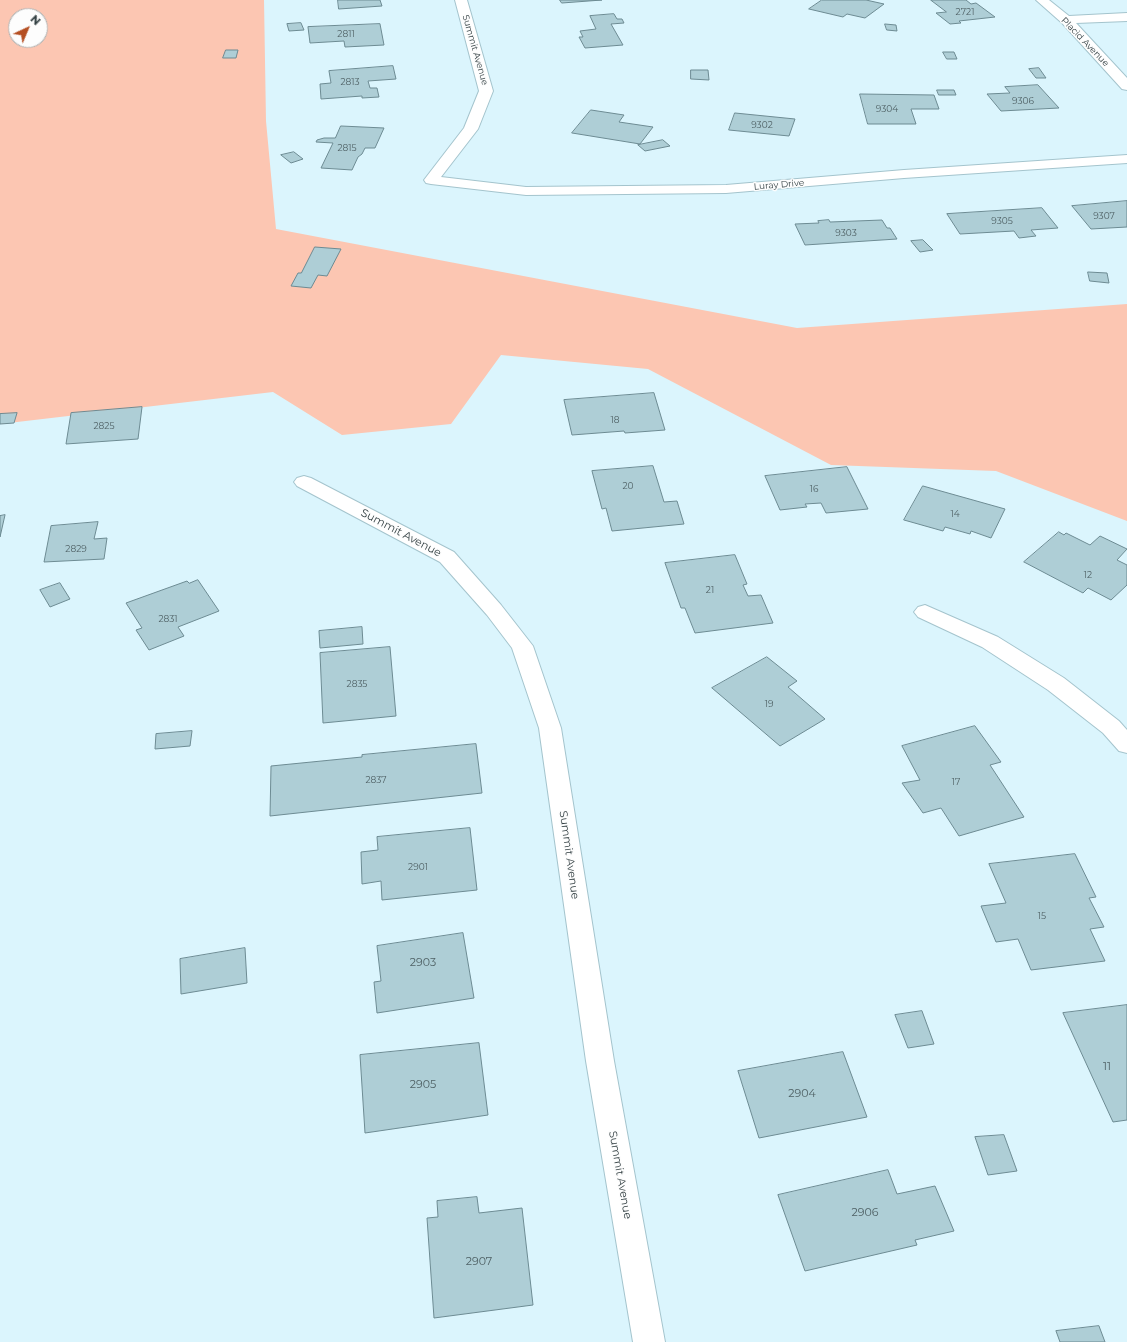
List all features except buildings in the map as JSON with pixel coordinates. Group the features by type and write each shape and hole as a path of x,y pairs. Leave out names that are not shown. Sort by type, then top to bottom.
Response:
{"street":[{"name":"Summit Avenue","path":"431,180 471,129 486,90 461,0"},
{"name":"Placid Avenue","path":"1042,0 1066,20 1127,86"},
{"path":"1066,20 1127,17"},
{"name":"Luray Drive","path":"431,180 526,191 726,189 904,174 1127,160"},
{"name":"Summit Avenue","path":"304,482 447,557 494,610 522,646 550,728 600,1061 649,1342"},
{"path":"925,612 990,642 1056,684 1111,727 1127,745"}],"shaded area":[{"path":"0,0 264,0 266,121 276,229 797,328 1127,304 1127,521 996,471 831,465 648,369 501,355 451,424 342,435 273,392 0,424"}]}
